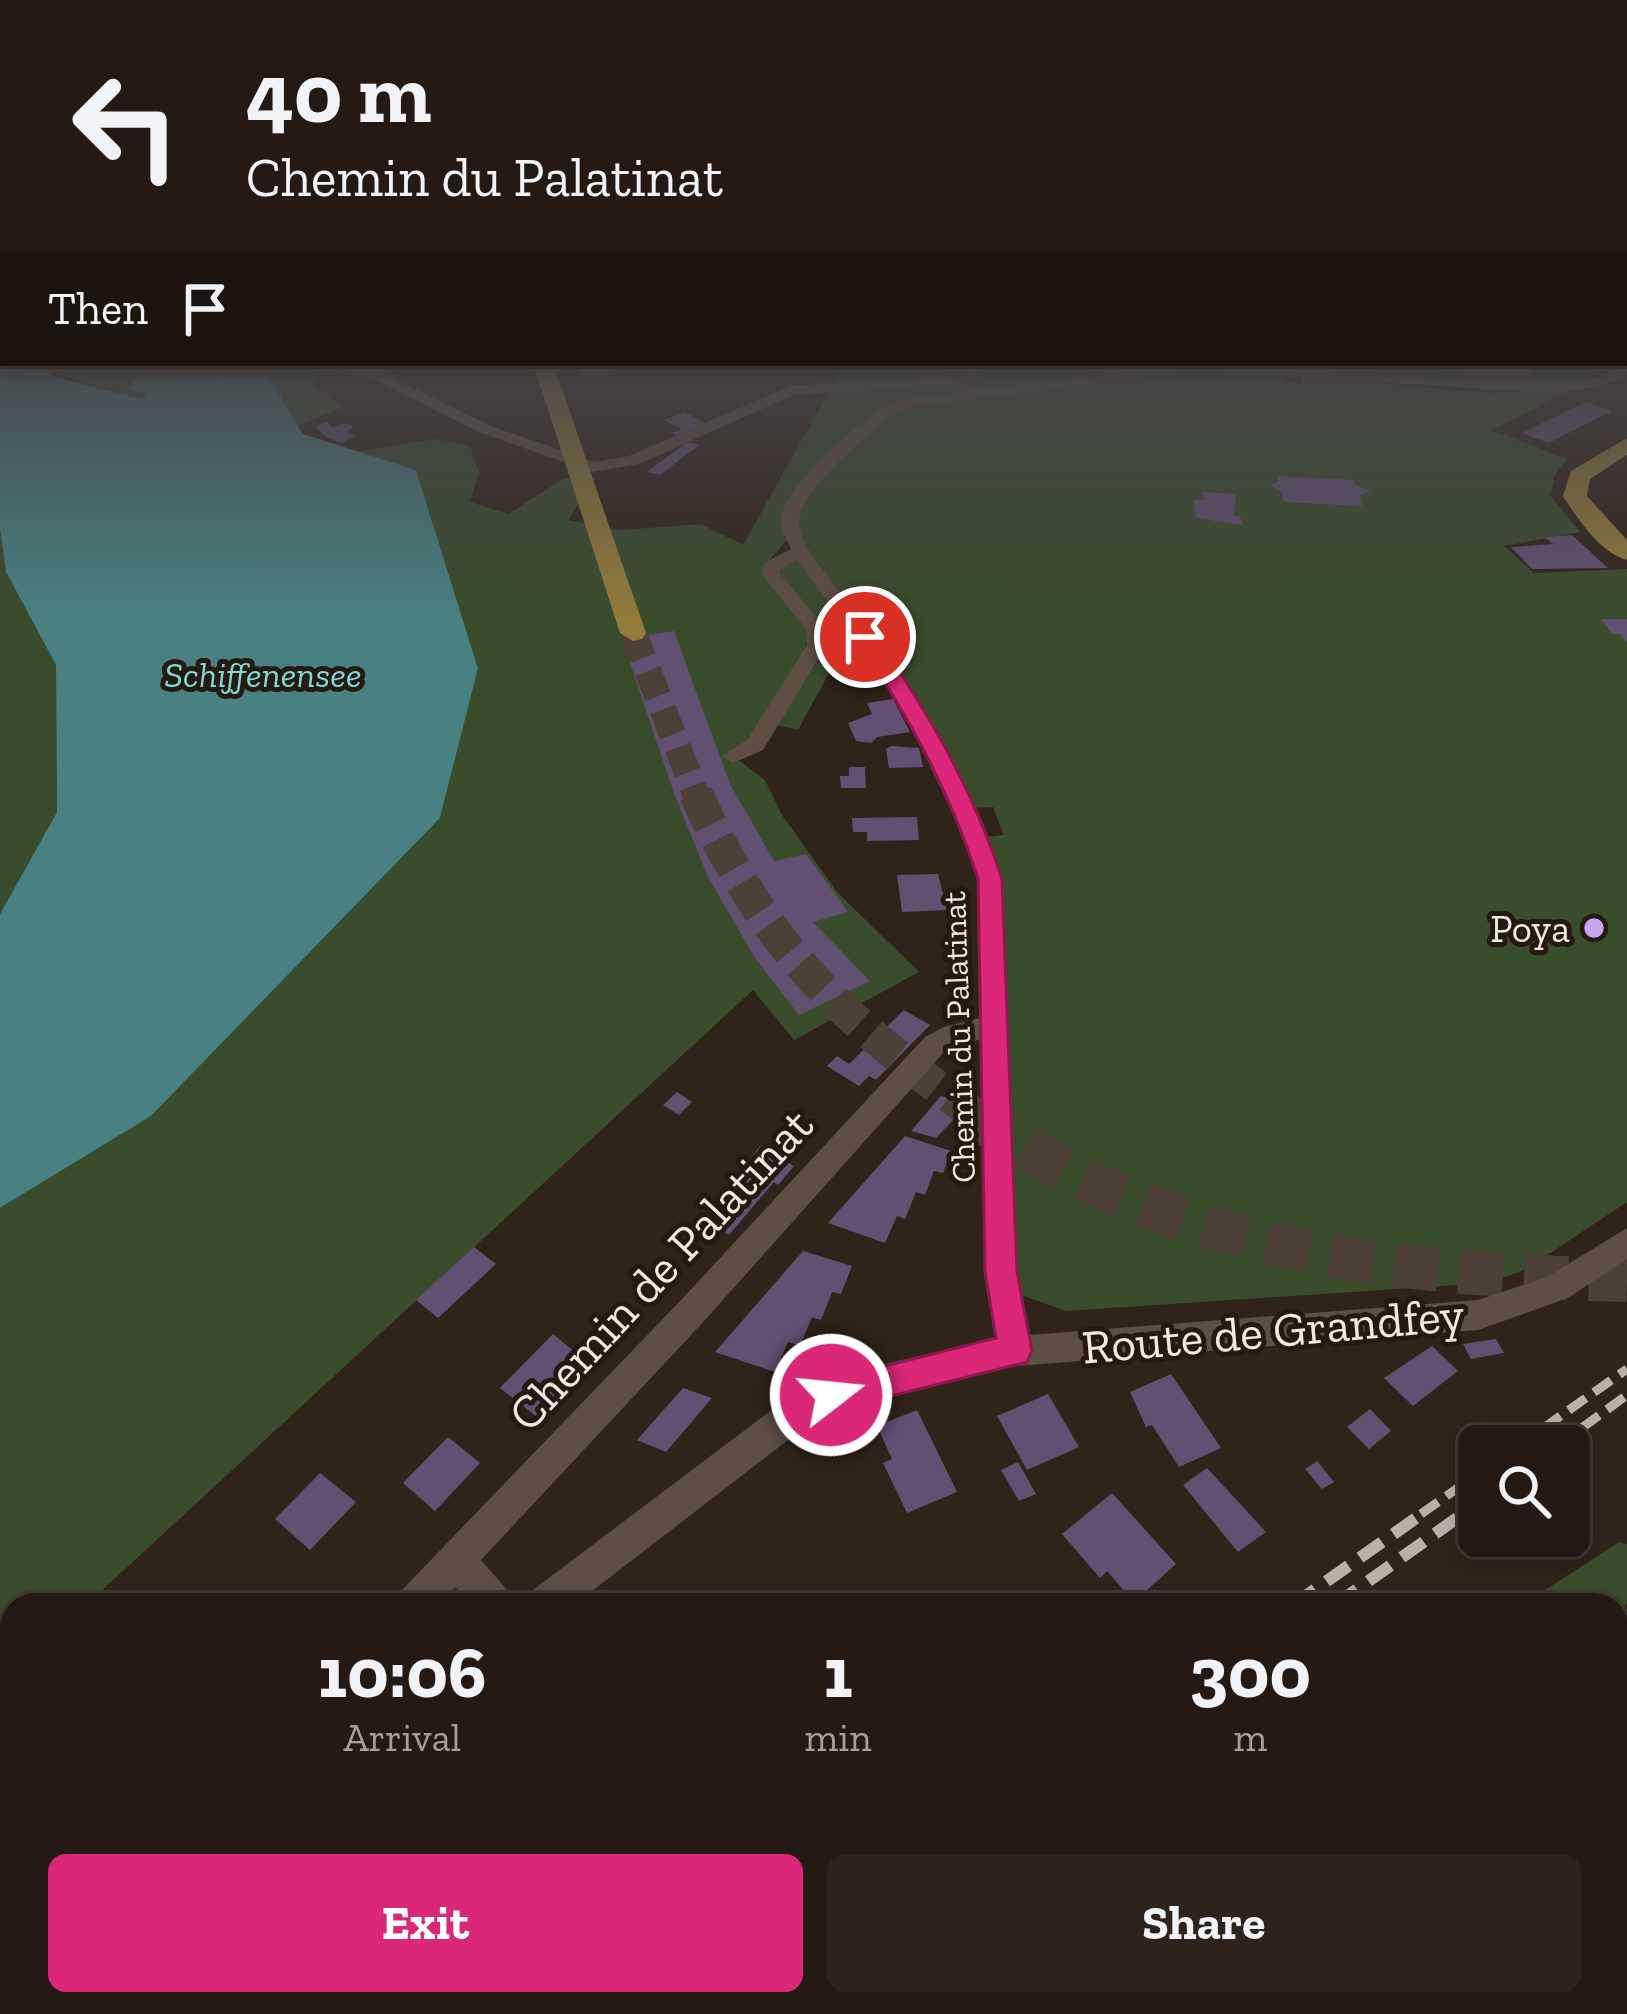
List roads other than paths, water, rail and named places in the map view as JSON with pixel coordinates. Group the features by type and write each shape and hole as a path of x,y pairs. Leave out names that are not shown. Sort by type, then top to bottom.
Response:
{"main road":[{"path":"567,434 633,633"},
{"path":"1627,446 1587,468 1575,485 1583,510 1627,554"}],"street":[{"path":"502,434 549,448 584,466 603,467 633,460 693,434"},
{"path":"733,756 755,746 817,645 816,628 771,575 771,567 781,558 801,551 790,531 790,515 807,489 862,434"},
{"name":"Chemin du Palatinat","path":"801,551 907,696 971,821 990,879 1001,1272 1015,1351"},
{"name":"Chemin de Palatinat","path":"424,1593 935,1044 953,1034 994,1026"},
{"name":"Route de Grandfey","path":"559,1593 788,1418 831,1395 957,1360 1015,1351 1478,1315 1557,1288 1627,1242"},
{"path":"456,1560 485,1593"}],"water":[{"name":"Schiffenensee","path":"0,434 303,434 416,470 478,668 440,818 151,1116 0,1208 0,914 57,812 56,665 6,572 0,529"}],"tunnel":[{"path":"633,633 697,797"},
{"path":"696,794 751,897 811,976 883,1044 972,1112"},
{"path":"972,1112 1044,1159 1122,1196 1202,1225 1369,1261 1455,1271 1627,1280"},
{"path":"972,1112 975,1115"}],"railway":[{"path":"1548,1425 1627,1369"},
{"path":"1586,1425 1627,1395"},
{"path":"1421,1514 1458,1488"},
{"path":"1310,1593 1426,1511"},
{"path":"1352,1593 1458,1517"}],"place":[{"name":"Poya","path":"1594,928"}]}
